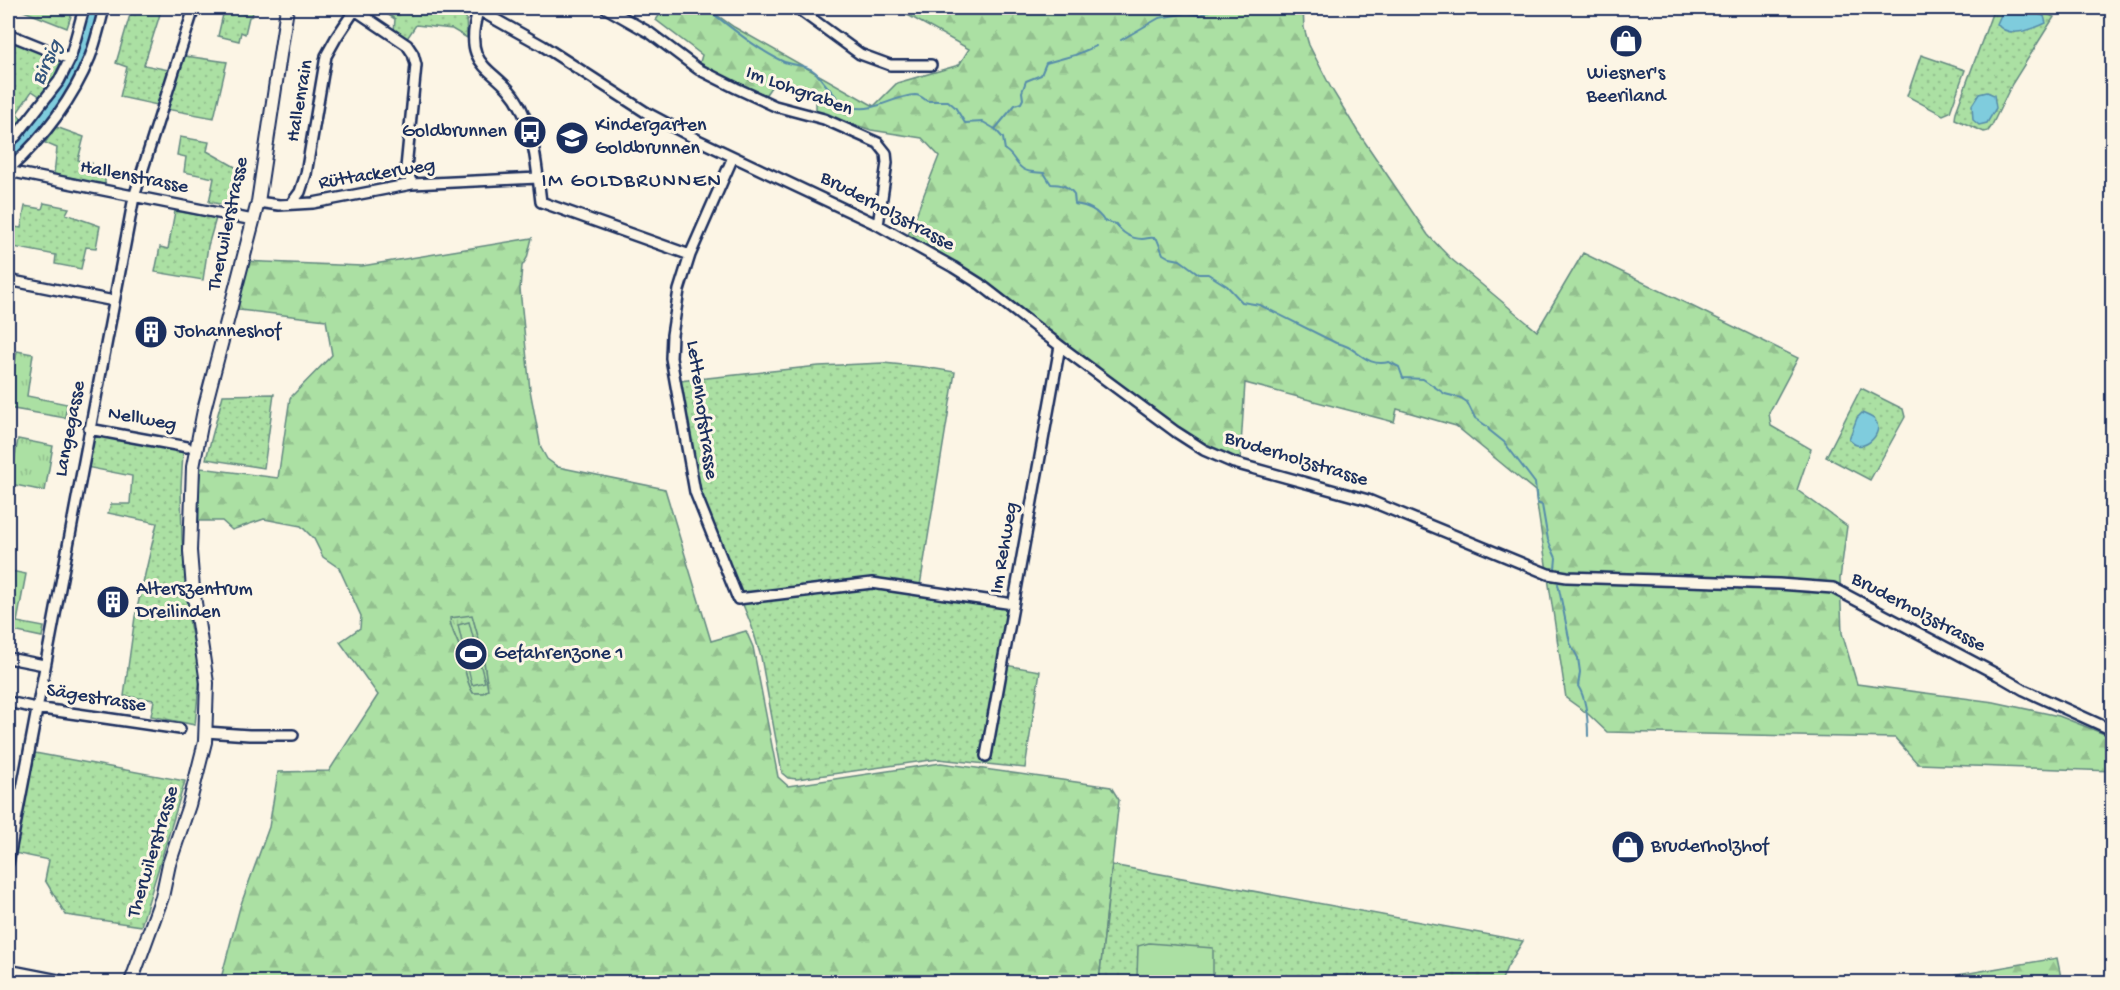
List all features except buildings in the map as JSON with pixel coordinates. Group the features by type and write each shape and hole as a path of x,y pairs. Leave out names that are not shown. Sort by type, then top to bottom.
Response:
{"main road":[{"name":"Therwilerstrasse","path":"131,982 162,897 169,864 198,772 206,732 207,683 193,589 190,550 192,484 204,410 258,202 287,8"}],"street":[{"path":"8,143 59,81 70,59 84,8"},
{"path":"8,171 31,149 61,111 90,58 105,8"},
{"name":"Langegasse","path":"8,863 134,197 194,8"},
{"name":"Im Lohgraben","path":"606,8 650,33 698,69 736,88 776,106 824,119 878,143 886,153 887,163 878,225"},
{"path":"797,8 860,54 890,65 931,65"},
{"path":"356,9 406,45 417,65 406,168 412,184"},
{"name":"Hallenrain","path":"291,204 300,192 306,174 326,56 356,9"},
{"path":"477,9 476,55 484,67 509,89 528,123 534,147 541,202 690,255"},
{"name":"Bruderholzstrasse","path":"477,9 543,46 647,113 733,157 878,225 980,284 1176,432 1204,450 1234,463 1368,500 1548,574 1567,577 1833,588 2024,690 2112,730"},
{"path":"8,34 70,59"},
{"name":"Lettenhofstrasse","path":"733,157 690,255 679,290 671,358 695,492 738,599 872,583 1013,604"},
{"name":"Hallenstrasse","path":"8,171 254,220"},
{"name":"Rüttackerweg","path":"258,202 313,203 412,184 538,178"},
{"path":"8,280 114,302"},
{"name":"Im Rehweg","path":"986,756 1060,346"},
{"name":"Nellweg","path":"89,429 187,447"},
{"path":"8,658 45,665"},
{"name":"Sägestrasse","path":"8,702 180,729"},
{"path":"206,732 293,735"},
{"path":"8,792 21,795"},
{"path":"8,969 69,982"}],"green space":[{"path":"16,8 71,8 73,10 67,28"},
{"path":"86,8 100,8 88,48 72,87 46,125 9,163 8,145 53,92"},
{"path":"132,8 162,8 144,65 169,70 157,105 120,97 127,67 116,63"},
{"path":"233,8 254,8 245,34 241,32 239,41 218,36 224,10 231,11"},
{"path":"380,8 452,8 466,15 467,38 452,29 416,25 406,40 394,32 395,19"},
{"path":"664,8 707,8 734,27 874,106 897,83 959,65 969,49 895,8 1303,8 1304,28 1309,45 1331,88 1428,235 1450,258 1537,331 1583,253 1798,358 1769,413 1771,426 1811,449 1797,490 1847,526 1840,579 1842,633 1857,684 1994,702 2059,716 2112,737 2112,771 1918,764 1895,738 1607,732 1566,698 1535,491 1456,426 1397,409 1394,422 1245,383 1240,461 1190,439 1076,355 907,238 939,156 922,138 871,130 816,112 816,97 776,80 762,100 698,69 702,55 656,20"},
{"path":"1994,8 2034,8 2054,17 2012,84 1991,127 1984,132 1955,119"},
{"path":"8,39 61,61 53,80 41,97 32,91 17,113 22,120 8,136"},
{"path":"1921,55 1965,70 1950,112 1943,115 1907,96"},
{"path":"185,56 227,62 214,118 166,109"},
{"path":"56,127 84,137 78,160 92,163 91,170 105,172 105,185 54,174 57,148 45,143"},
{"path":"180,137 209,142 207,151 237,168 230,206 209,202 214,178 184,172 186,157 177,155"},
{"path":"44,203 69,208 66,214 100,226 96,248 86,247 81,269 55,264 56,255 8,246 8,226 21,228 25,206 42,209"},
{"path":"175,211 216,218 208,246 203,280 155,272 160,247 168,249"},
{"path":"532,238 527,258 522,266 520,289 530,390 541,448 547,459 558,467 665,489 711,641 746,631 753,647 778,777 788,786 941,763 1111,787 1119,800 1099,982 598,982 576,973 495,982 316,982 292,977 289,982 220,982 240,907 269,827 278,772 329,771 378,695 340,642 360,628 361,616 339,568 323,557 314,539 301,526 264,519 232,530 222,521 199,521 198,493 201,468 278,478 290,398 332,355 326,320 231,309 244,261 362,266","holes":["472,615 483,654 488,690 483,693 473,693 450,618"]},
{"path":"17,351 33,354 27,396 67,404 65,418 8,408 8,393 10,393"},
{"path":"883,363 955,372 919,592 1009,606 999,664 1040,671 1025,768 938,759 797,779 788,778 782,773 761,657 752,627 698,493 679,381 819,366"},
{"path":"1861,388 1903,409 1905,417 1870,480 1826,457"},
{"path":"274,394 264,468 206,459 223,395"},
{"path":"93,433 183,452 182,539 190,626 200,674 195,725 151,716 154,700 124,696 135,617 157,523 108,513 111,504 130,504 132,476 86,467"},
{"path":"18,439 53,446 45,491 10,484"},
{"path":"11,571 26,574 17,622 44,627 42,637 8,630 8,587"},
{"path":"472,614 483,654 488,690 483,693 473,693 470,688 449,618"},
{"name":"Gefahrenzone 1","path":"469,622 485,682 472,685 458,625"},
{"path":"35,753 185,781 141,926 66,915 45,880 49,860 14,853"},
{"path":"1112,865 1523,941 1507,967 1501,982 1099,982"},
{"path":"1149,943 1213,948 1213,979 1208,982 1137,977 1138,946"},
{"path":"2057,958 2062,982 1928,982 1929,980"}],"water":[{"path":"2004,8 2020,8 2044,16 2046,23 2020,32 2007,31 1997,24"},
{"path":"1987,92 1994,95 1996,108 1987,123 1979,125 1973,120 1972,105 1979,94"},
{"path":"1862,413 1875,420 1878,425 1871,441 1860,445 1854,444 1849,439 1857,418"}],"waterway":[{"name":"Birsig","path":"8,157 37,126 68,79 77,59 93,8"},
{"path":"706,8 772,56 786,63 813,70 837,98 852,107 868,108 915,95 927,101 948,101 955,107 965,123 983,122 995,129 1003,138 1005,150 1023,169 1044,173 1051,184 1058,184 1072,191 1075,204 1092,209 1104,221 1116,224 1130,236 1138,239 1157,239 1163,254 1180,260 1199,274 1208,274 1227,286 1242,302 1260,305 1350,348 1373,362 1389,362 1399,367 1403,378 1423,379 1445,394 1461,398 1467,402 1475,418 1504,442 1535,483 1537,503 1542,505 1548,540 1556,558 1555,569"},
{"path":"1121,40 1159,18 1187,13 1200,15 1215,8"},
{"path":"995,129 1015,105 1021,103 1026,81 1041,75 1046,63 1096,46"},
{"path":"1558,584 1570,643 1578,658 1580,672 1578,686 1585,704 1588,736"}],"place":[{"name":"Wiesner's Beeriland","path":"1626,41"},
{"name":"Goldbrunnen","path":"530,132"},
{"name":"Kindergarten Goldbrunnen","path":"572,138"},
{"name":"Johanneshof","path":"151,332"},
{"name":"Alterszentrum Dreilinden","path":"113,602"},
{"name":"Gefahrenzone 1","path":"471,654"},
{"name":"Bruderholzhof","path":"1628,847"}],"district":[{"name":"IM GOLDBRUNNEN","path":"632,182"}]}
